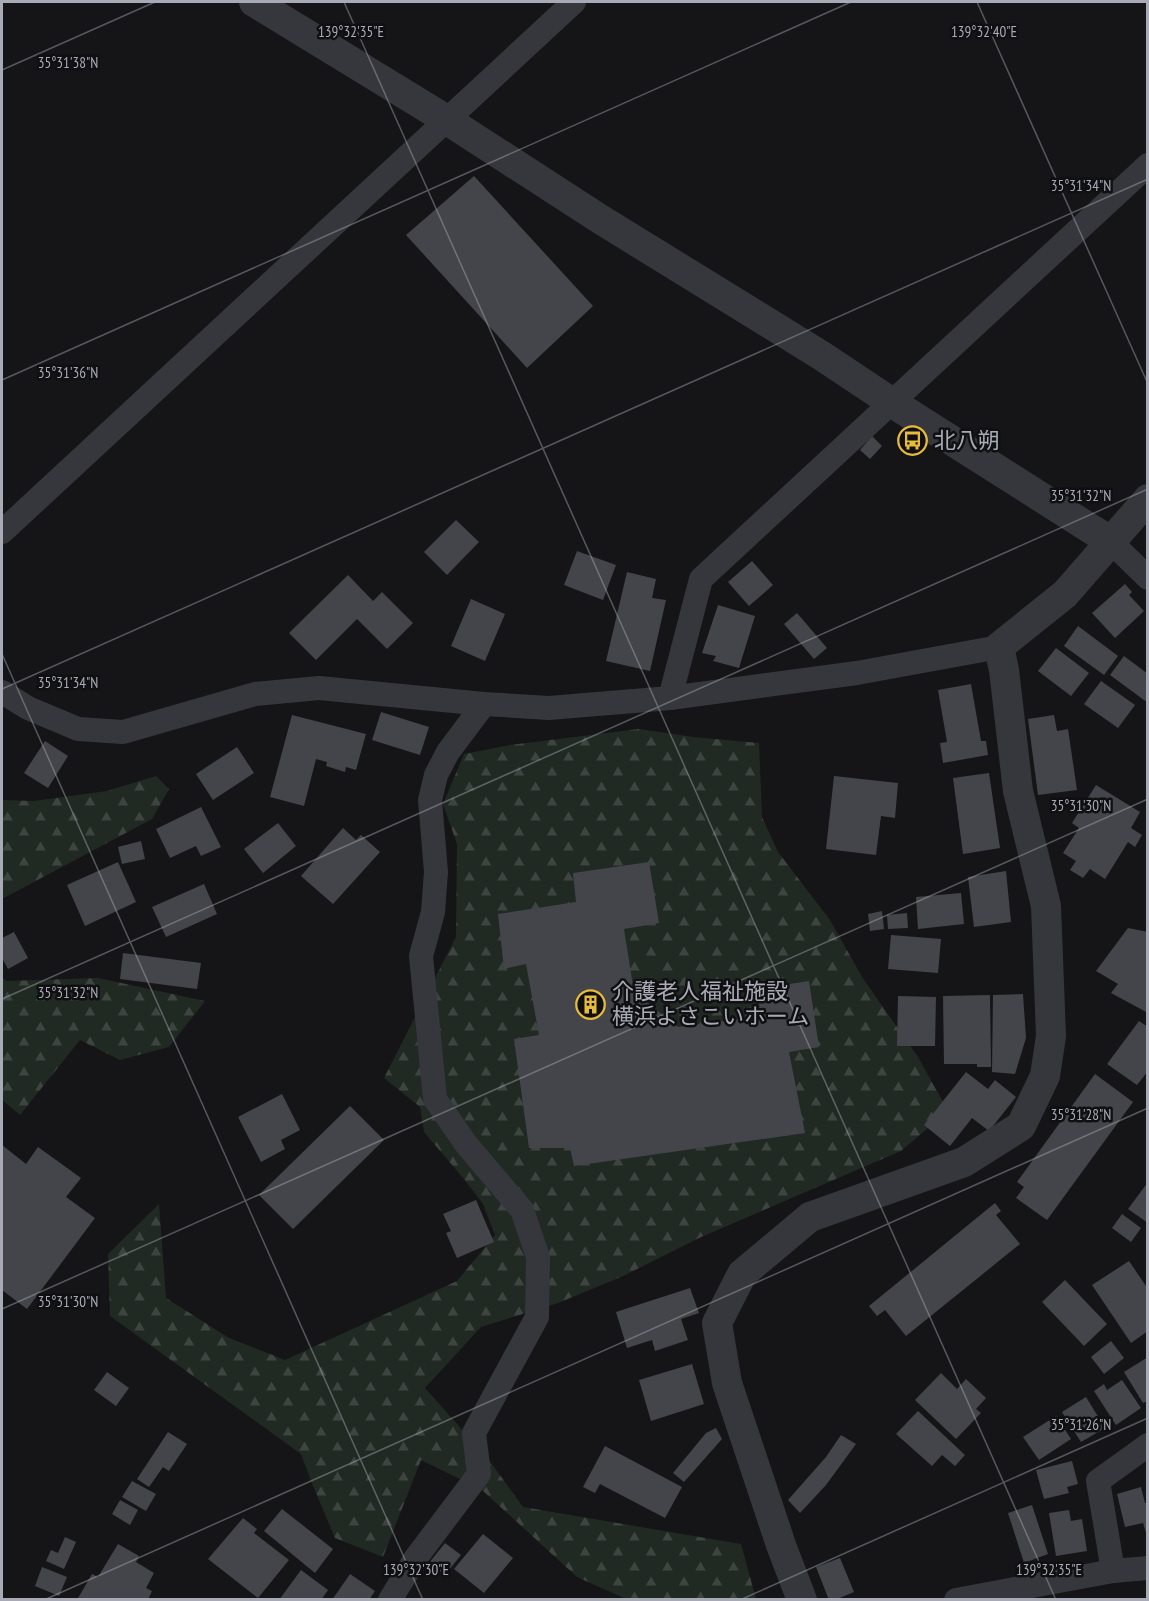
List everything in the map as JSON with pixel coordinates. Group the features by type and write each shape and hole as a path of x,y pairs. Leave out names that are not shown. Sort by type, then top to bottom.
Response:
{"street":[{"path":"254,2 447,120 600,219 822,356 1110,542 1148,578"},
{"path":"2,532 574,2"},
{"path":"670,698 701,579 1148,165"},
{"path":"2,692 28,708 78,729 123,732 255,694 319,687 484,705 549,708 670,698 857,673 999,647 1065,594 1148,499"},
{"path":"802,1599 781,1545 727,1383 717,1323 742,1274 810,1217 964,1162 1021,1126 1045,1076 1051,1036 1046,906 1018,790 1004,670 999,647"},
{"path":"390,1599 415,1559 479,1474 474,1433 537,1317 538,1257 522,1210 466,1144 435,1099 421,956 433,912 436,872 430,800 436,775 448,752 484,705"},
{"path":"1113,1571 1098,1481 1148,1445"},
{"path":"956,1599 1113,1571 1148,1568"}],"green space":[{"path":"639,729 759,743 762,817 778,852 830,920 862,977 918,1057 948,1111 901,1151 699,1238 621,1277 558,1303 481,1327 425,1388 489,1460 523,1507 741,1544 756,1599 626,1599 577,1577 482,1490 421,1460 383,1557 335,1538 301,1454 110,1316 108,1254 159,1204 166,1298 229,1338 285,1360 457,1281 495,1235 483,1204 424,1132 420,1107 384,1078 456,937 457,844 443,804 464,754 510,745"},
{"path":"156,776 169,789 152,819 2,899 2,800 34,801 107,791"},
{"path":"2,978 7,981 98,978 205,1001 169,1047 120,1060 80,1040 20,1115 2,1100"}],"building":[{"path":"474,176 593,306 527,368 406,235"},
{"path":"872,436 882,446 870,459 860,450"},
{"path":"456,520 479,542 447,575 424,552"},
{"path":"577,551 616,565 603,600 564,585"},
{"path":"752,561 773,585 749,606 728,582"},
{"path":"627,572 656,579 652,598 666,600 650,671 606,661"},
{"path":"348,575 373,601 382,592 413,623 387,649 357,619 316,660 289,633"},
{"path":"1125,584 1132,592 1129,595 1144,611 1115,638 1092,613"},
{"path":"471,599 505,614 485,661 451,646"},
{"path":"718,605 755,616 739,668 713,661 716,656 702,653"},
{"path":"797,613 827,648 814,659 784,624"},
{"path":"1078,626 1118,656 1104,675 1064,646"},
{"path":"1056,648 1089,673 1071,696 1038,671"},
{"path":"1124,656 1148,674 1148,703 1110,675"},
{"path":"1101,681 1135,705 1118,728 1084,704"},
{"path":"971,684 981,741 986,741 988,755 943,763 940,743 947,742 938,690"},
{"path":"381,712 429,727 420,755 372,740"},
{"path":"292,715 366,734 356,770 346,767 345,772 326,766 327,762 316,759 304,806 270,797"},
{"path":"1054,715 1057,731 1068,729 1077,790 1038,795 1028,719"},
{"path":"45,741 68,756 48,788 24,773"},
{"path":"237,747 254,773 213,800 196,774"},
{"path":"989,773 1000,848 963,854 953,778"},
{"path":"834,776 898,783 895,818 881,816 876,855 826,849"},
{"path":"1096,785 1140,812 1131,828 1142,835 1135,847 1128,842 1105,879 1090,869 1083,878 1070,870 1076,861 1063,853 1079,828 1072,823"},
{"path":"201,807 221,847 201,856 196,846 170,858 156,829"},
{"path":"278,823 296,846 263,873 244,849"},
{"path":"343,828 356,840 361,835 380,852 333,904 301,876"},
{"path":"141,841 145,859 122,864 118,847"},
{"path":"118,862 136,902 85,926 67,885"},
{"name":"介護老人福祉施設 横浜よさこいホーム","path":"649,862 659,923 624,929 634,992 678,1027 760,1016 758,989 809,981 819,1047 789,1052 805,1133 574,1166 570,1148 529,1148 514,1039 539,1035 526,964 504,969 498,914 576,902 573,873"},
{"path":"1006,871 1011,922 974,927 968,877"},
{"path":"204,884 217,914 166,937 152,907"},
{"path":"961,893 964,924 918,929 916,897"},
{"path":"882,911 884,929 870,931 868,914"},
{"path":"907,913 908,928 888,929 887,915"},
{"path":"1128,928 1148,932 1148,1013 1111,993 1118,984 1096,971"},
{"path":"14,932 28,958 8,969 2,958 2,938"},
{"path":"891,935 941,939 938,973 888,969"},
{"path":"123,953 201,963 197,989 120,979"},
{"path":"1023,994 1026,1038 1015,1074 992,1072 993,995"},
{"path":"990,995 991,1067 977,1067 977,1064 944,1064 943,996"},
{"path":"898,996 936,997 935,1046 897,1046"},
{"path":"1139,1021 1148,1027 1148,1071 1137,1085 1107,1064"},
{"path":"966,1072 988,1089 995,1080 1016,1097 989,1131 972,1118 950,1146 924,1125"},
{"path":"1095,1074 1133,1102 1047,1220 1016,1198 1024,1187 1017,1182"},
{"path":"282,1094 300,1130 281,1140 285,1149 261,1162 238,1117"},
{"path":"350,1106 384,1140 293,1229 259,1195"},
{"path":"2,1145 26,1164 38,1147 81,1178 66,1197 95,1218 27,1309 2,1290"},
{"path":"1148,1182 1148,1223 1128,1209"},
{"path":"476,1200 494,1242 457,1258 446,1233 451,1231 443,1214"},
{"path":"995,1203 1001,1211 996,1215 1020,1244 906,1336 885,1310 877,1316 869,1306"},
{"path":"1122,1214 1141,1228 1131,1242 1112,1228"},
{"path":"1129,1261 1148,1289 1148,1331 1131,1343 1092,1285"},
{"path":"1065,1280 1107,1324 1084,1346 1042,1302"},
{"path":"690,1288 699,1313 681,1319 688,1340 655,1351 652,1340 627,1348 616,1312"},
{"path":"1111,1341 1124,1358 1104,1374 1091,1357"},
{"path":"1148,1357 1148,1401 1143,1403 1124,1372"},
{"path":"692,1364 704,1404 651,1421 639,1380"},
{"path":"107,1372 129,1388 116,1406 94,1390"},
{"path":"941,1373 957,1389 966,1379 986,1398 976,1409 981,1413 956,1439 915,1400"},
{"path":"1122,1380 1141,1408 1116,1425 1094,1391 1104,1384 1107,1390"},
{"path":"1086,1397 1105,1428 1081,1442 1062,1412"},
{"path":"918,1411 965,1455 955,1466 942,1455 932,1466 896,1434"},
{"path":"1056,1416 1071,1439 1039,1460 1023,1437"},
{"path":"716,1428 722,1439 684,1482 673,1473 706,1433"},
{"path":"168,1432 187,1444 169,1471 163,1467 149,1487 137,1479"},
{"path":"841,1435 856,1444 826,1485 800,1513 788,1500 826,1457"},
{"path":"605,1446 682,1487 665,1518 600,1484 595,1493 583,1487"},
{"path":"1072,1461 1078,1484 1067,1487 1069,1493 1044,1499 1036,1470"},
{"path":"132,1481 156,1494 146,1511 122,1497"},
{"path":"1141,1487 1145,1503 1148,1503 1147,1536 1143,1523 1125,1527 1117,1494"},
{"path":"120,1500 138,1510 130,1525 112,1514"},
{"path":"1032,1505 1048,1554 1024,1563 1008,1513"},
{"path":"282,1509 333,1549 315,1573 264,1531"},
{"path":"1069,1510 1071,1521 1082,1519 1087,1551 1056,1556 1049,1513"},
{"path":"243,1518 257,1529 254,1533 289,1560 258,1598 208,1559"},
{"path":"483,1534 513,1558 484,1593 454,1569"},
{"path":"65,1537 76,1542 64,1569 46,1561 51,1550 58,1553"},
{"path":"445,1543 461,1555 445,1575 429,1563"},
{"path":"118,1544 139,1556 136,1562 154,1573 146,1588 152,1591 148,1600 77,1600 92,1574 98,1577"},
{"path":"840,1558 854,1592 835,1600 829,1600 816,1567"},
{"path":"42,1567 67,1577 59,1596 35,1586"},
{"path":"301,1570 328,1590 321,1600 279,1600"},
{"path":"350,1574 375,1591 369,1600 332,1600"}],"place":[{"name":"北八朔","path":"913,440"},
{"name":"介護老人福祉施設 横浜よさこいホーム","path":"591,1004"}]}
